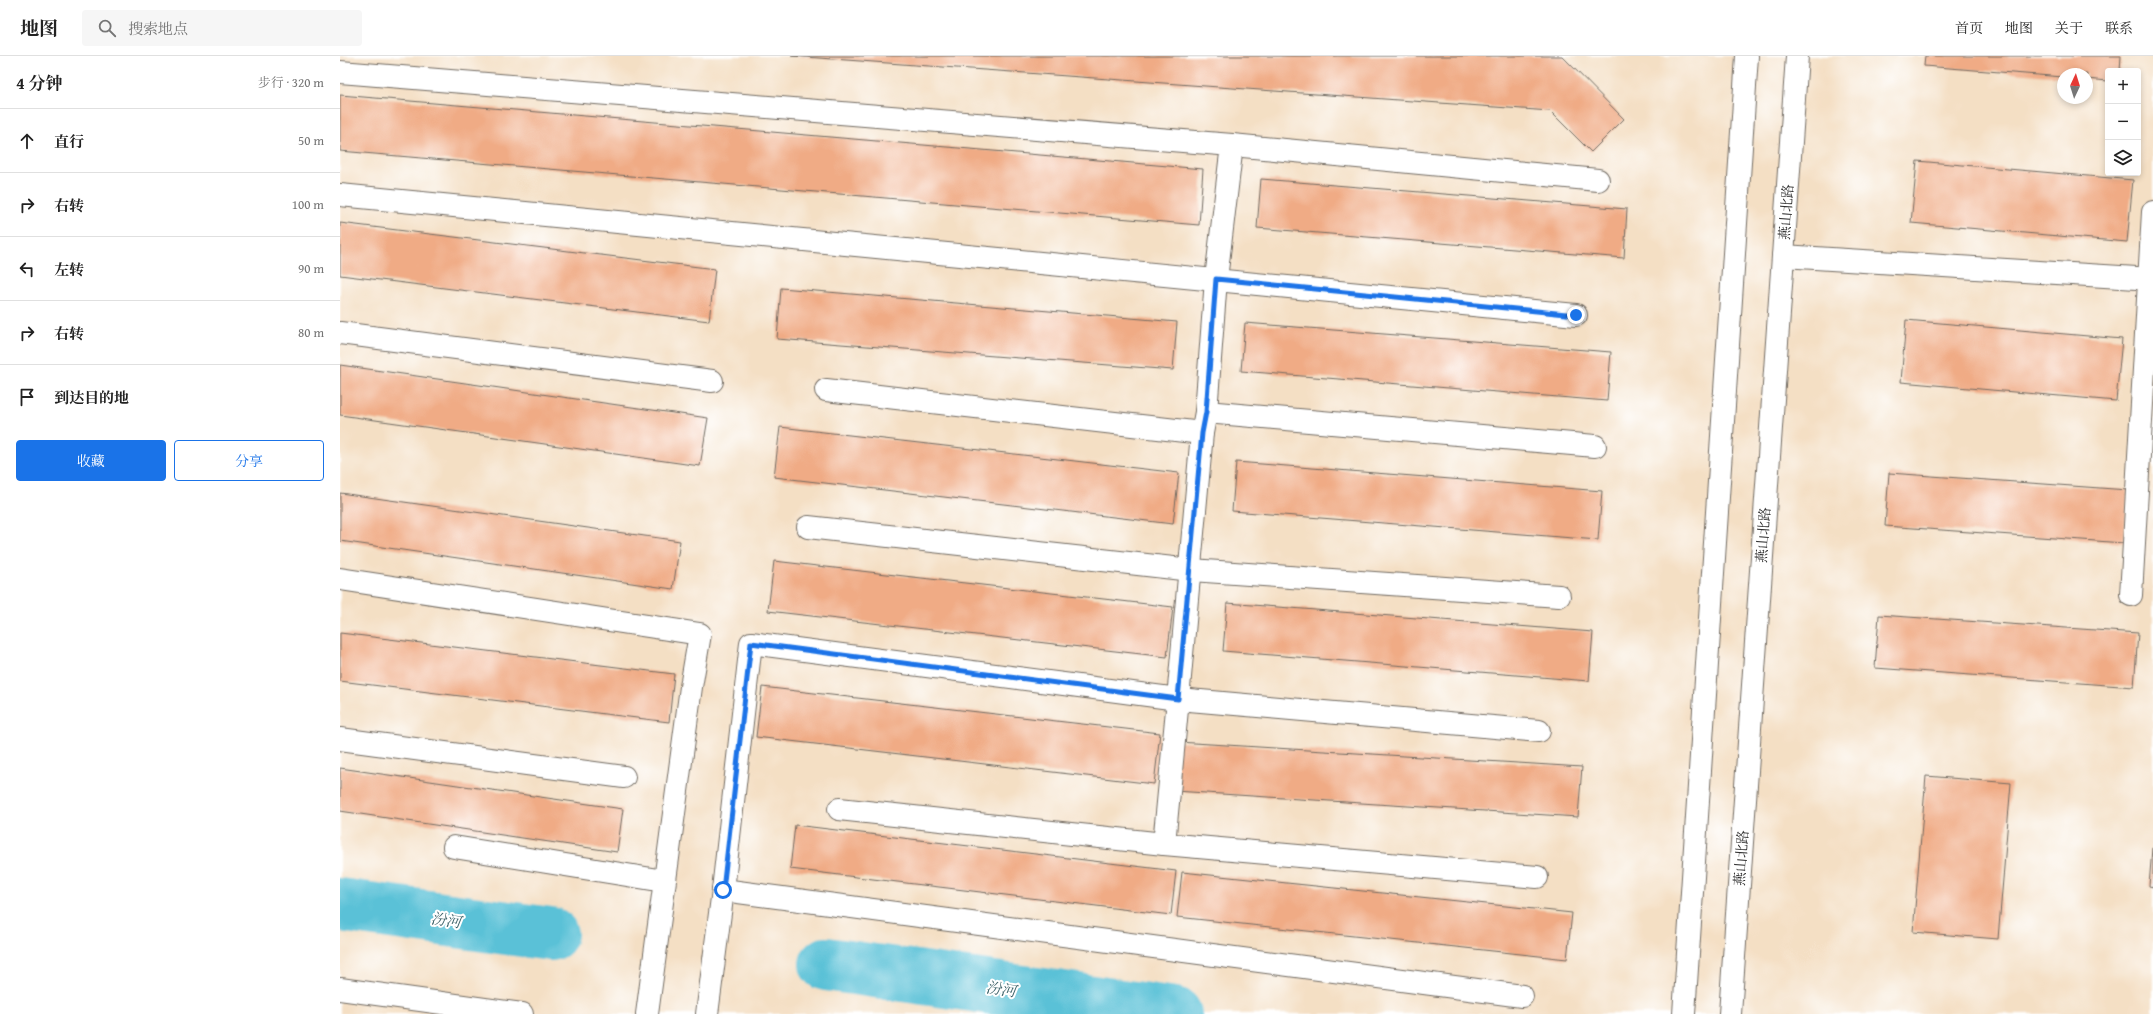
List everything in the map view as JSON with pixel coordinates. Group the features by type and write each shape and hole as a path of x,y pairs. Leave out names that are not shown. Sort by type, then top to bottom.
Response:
{"street":[{"path":"1675,1014 1684,1004 1747,56"},
{"name":"燕山北路","path":"1733,1009 1797,56"},
{"path":"340,72 1232,145 1598,180"},
{"path":"1164,844 1191,570 1216,279 1232,145"},
{"path":"340,195 1576,315"},
{"path":"2131,595 2151,279 2153,212"},
{"path":"1783,256 2151,279"},
{"path":"340,333 712,381"},
{"path":"826,390 1204,422 1595,446"},
{"path":"808,527 1191,570 1559,596"},
{"path":"340,579 700,634 664,881 647,1014"},
{"path":"707,1014 723,890 751,643 1178,699 1539,731"},
{"path":"340,738 624,777"},
{"path":"839,809 1164,844 1537,877"},
{"path":"454,847 664,881"},
{"path":"723,890 1522,996"},
{"path":"340,989 522,1014"}],"building":[{"path":"791,56 1562,56 1624,119 1591,152 1550,111"},
{"path":"1925,56 2121,56 2120,68 2105,68 2105,81 2093,80 2093,68 2057,68 2057,77 1924,66"},
{"path":"340,95 1203,169 1199,225 340,151"},
{"path":"1917,161 2133,180 2127,242 1911,223"},
{"path":"1261,179 1627,209 1624,258 1257,228"},
{"path":"340,223 715,269 709,321 340,275"},
{"path":"781,288 1177,322 1173,370 777,339"},
{"path":"1906,320 2122,339 2116,401 1901,382"},
{"path":"1245,323 1611,352 1607,401 1241,371"},
{"path":"340,365 708,418 700,466 340,415"},
{"path":"780,427 1179,473 1173,524 774,477"},
{"path":"1236,462 1602,491 1598,540 1232,511"},
{"path":"1889,473 2128,490 2124,543 1885,526"},
{"path":"340,493 680,541 673,589 340,541"},
{"path":"774,561 1173,607 1167,657 768,611"},
{"path":"1227,603 1593,632 1589,681 1223,651"},
{"path":"1879,615 2138,633 2134,687 1875,668"},
{"path":"340,633 674,674 669,722 340,681"},
{"path":"762,687 1160,733 1154,784 756,737"},
{"path":"1178,742 1582,767 1578,817 1175,791"},
{"path":"340,768 623,809 617,852 340,811"},
{"path":"1926,776 2011,783 1998,939 1913,932"},
{"path":"795,825 1176,871 1171,915 790,869"},
{"path":"2153,848 2153,887 2149,886"},
{"path":"1182,872 1572,913 1567,959 1177,917"}],"waterway":[{"name":"汾河","path":"340,905 551,934"},
{"name":"汾河","path":"826,964 1175,1014"}],"route":[{"path":"723,890 751,643 1178,699 1191,570 1202,433 1206,412 1216,279 1576,315"}]}
